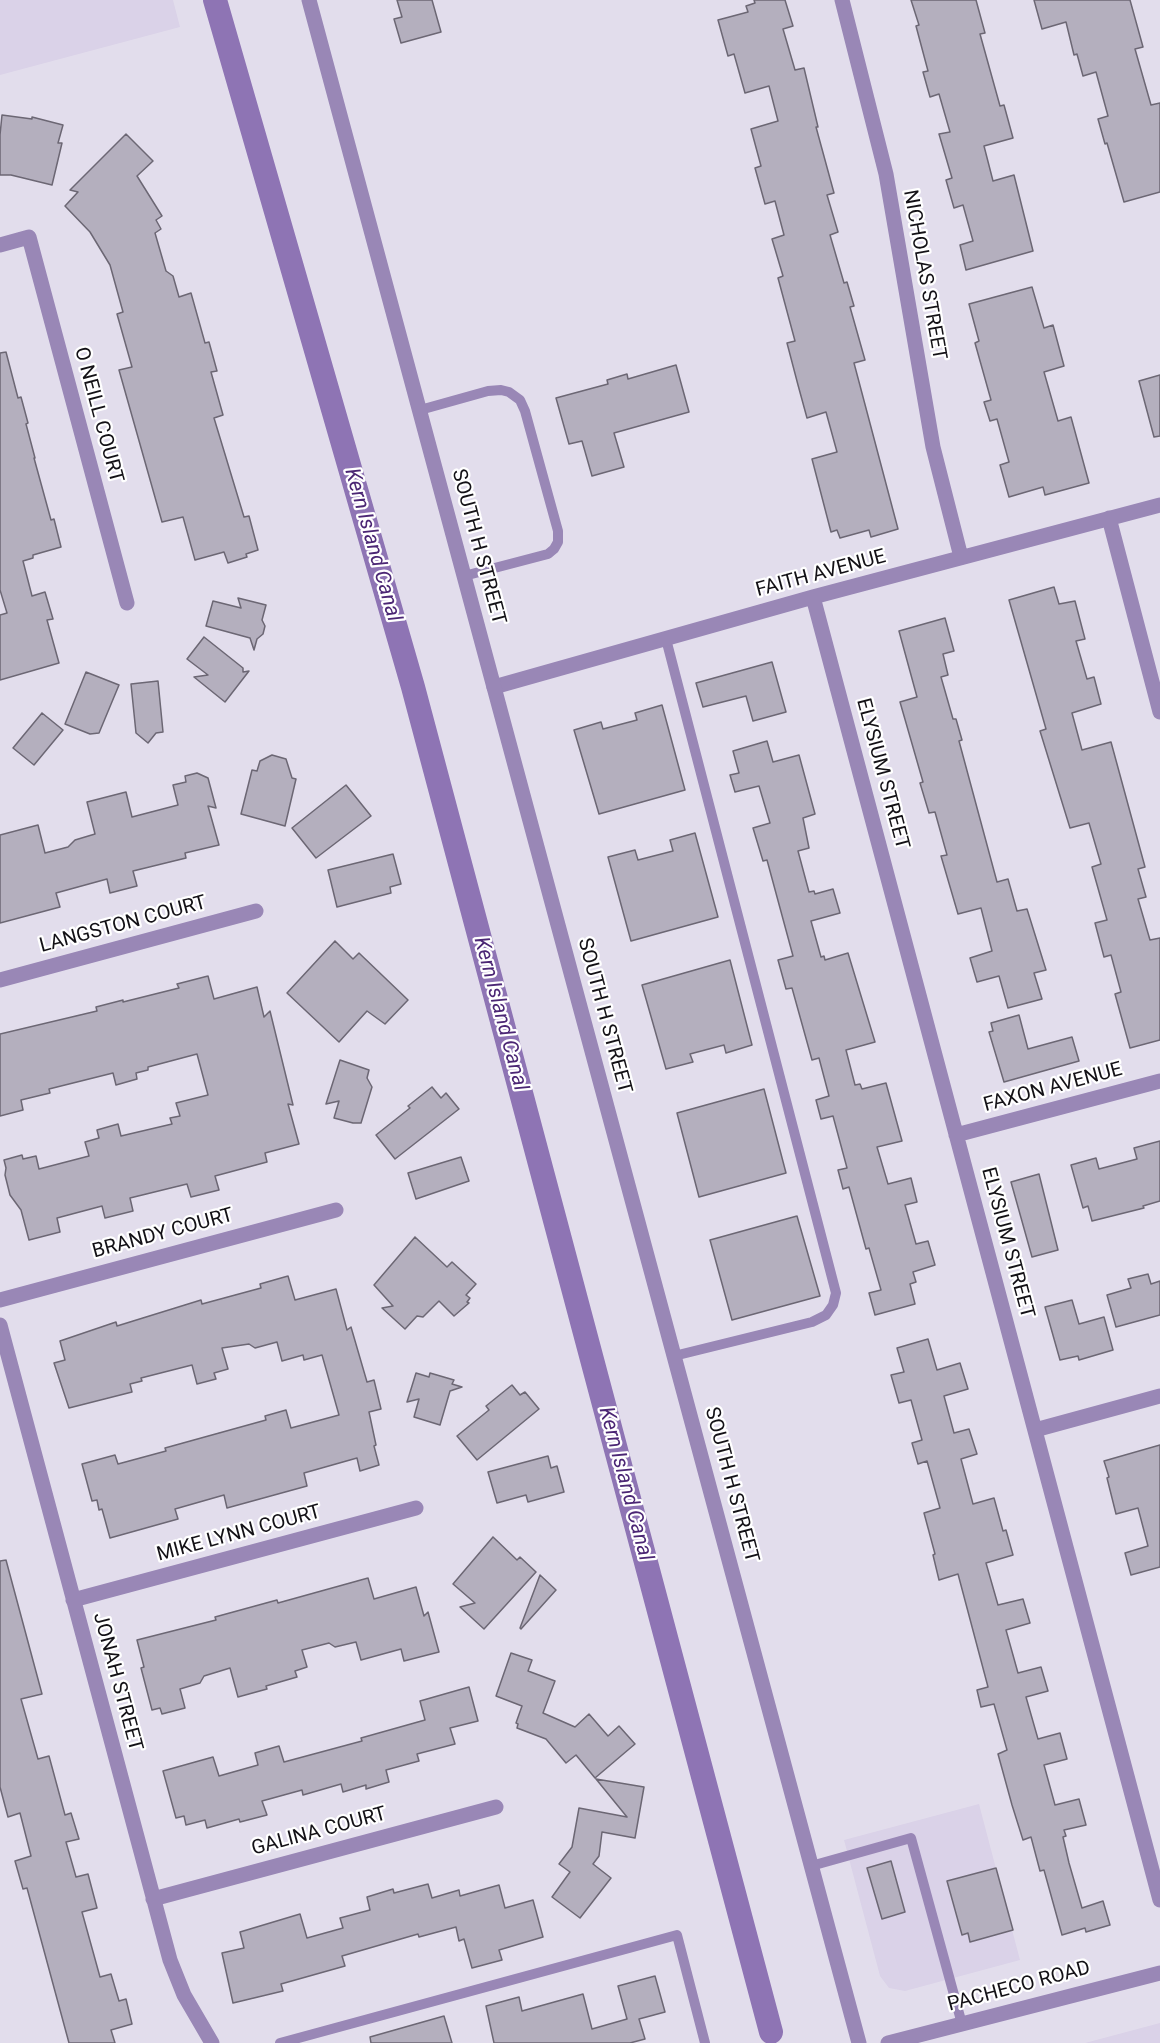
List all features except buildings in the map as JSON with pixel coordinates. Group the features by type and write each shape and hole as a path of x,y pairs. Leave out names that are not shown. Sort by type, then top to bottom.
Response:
{"street":[{"name":"SOUTH H STREET","path":"309,0 859,2043"},
{"name":"NICHOLAS STREET","path":"842,0 886,174 933,447 961,557"},
{"name":"O NEILL COURT","path":"0,245 29,237 127,603"},
{"name":"FAITH AVENUE","path":"494,687 813,597 1160,505"},
{"path":"1108,518 1160,712"},
{"name":"ELYSIUM STREET","path":"813,597 1160,1900"},
{"name":"LANGSTON COURT","path":"0,980 256,911"},
{"name":"FAXON AVENUE","path":"956,1135 1160,1081"},
{"name":"BRANDY COURT","path":"0,1300 336,1210"},
{"name":"JONAH STREET","path":"0,1325 170,1960 184,1995 212,2043"},
{"path":"1035,1430 1160,1396"},
{"name":"MIKE LYNN COURT","path":"74,1600 416,1508"},
{"name":"GALINA COURT","path":"153,1899 496,1807"},
{"name":"PACHECO ROAD","path":"888,2043 1160,1973"}],"lane":[{"path":"420,410 488,391 509,392 520,400 555,520 558,542 548,554 464,576"},
{"path":"666,639 836,1293 833,1305 826,1315 812,1322 674,1356"},
{"path":"811,1866 911,1838 962,2024"},
{"path":"280,2043 677,1935 705,2043"}],"shaded area":[{"path":"0,0 173,0 180,27 0,75"},
{"path":"979,1804 1020,1960 905,1991 889,1988 880,1976 844,1840"},
{"path":"1160,2023 1160,2043 1085,2043"}],"waterway":[{"name":"Kern Island Canal","path":"215,0 413,687 771,2032"}]}
